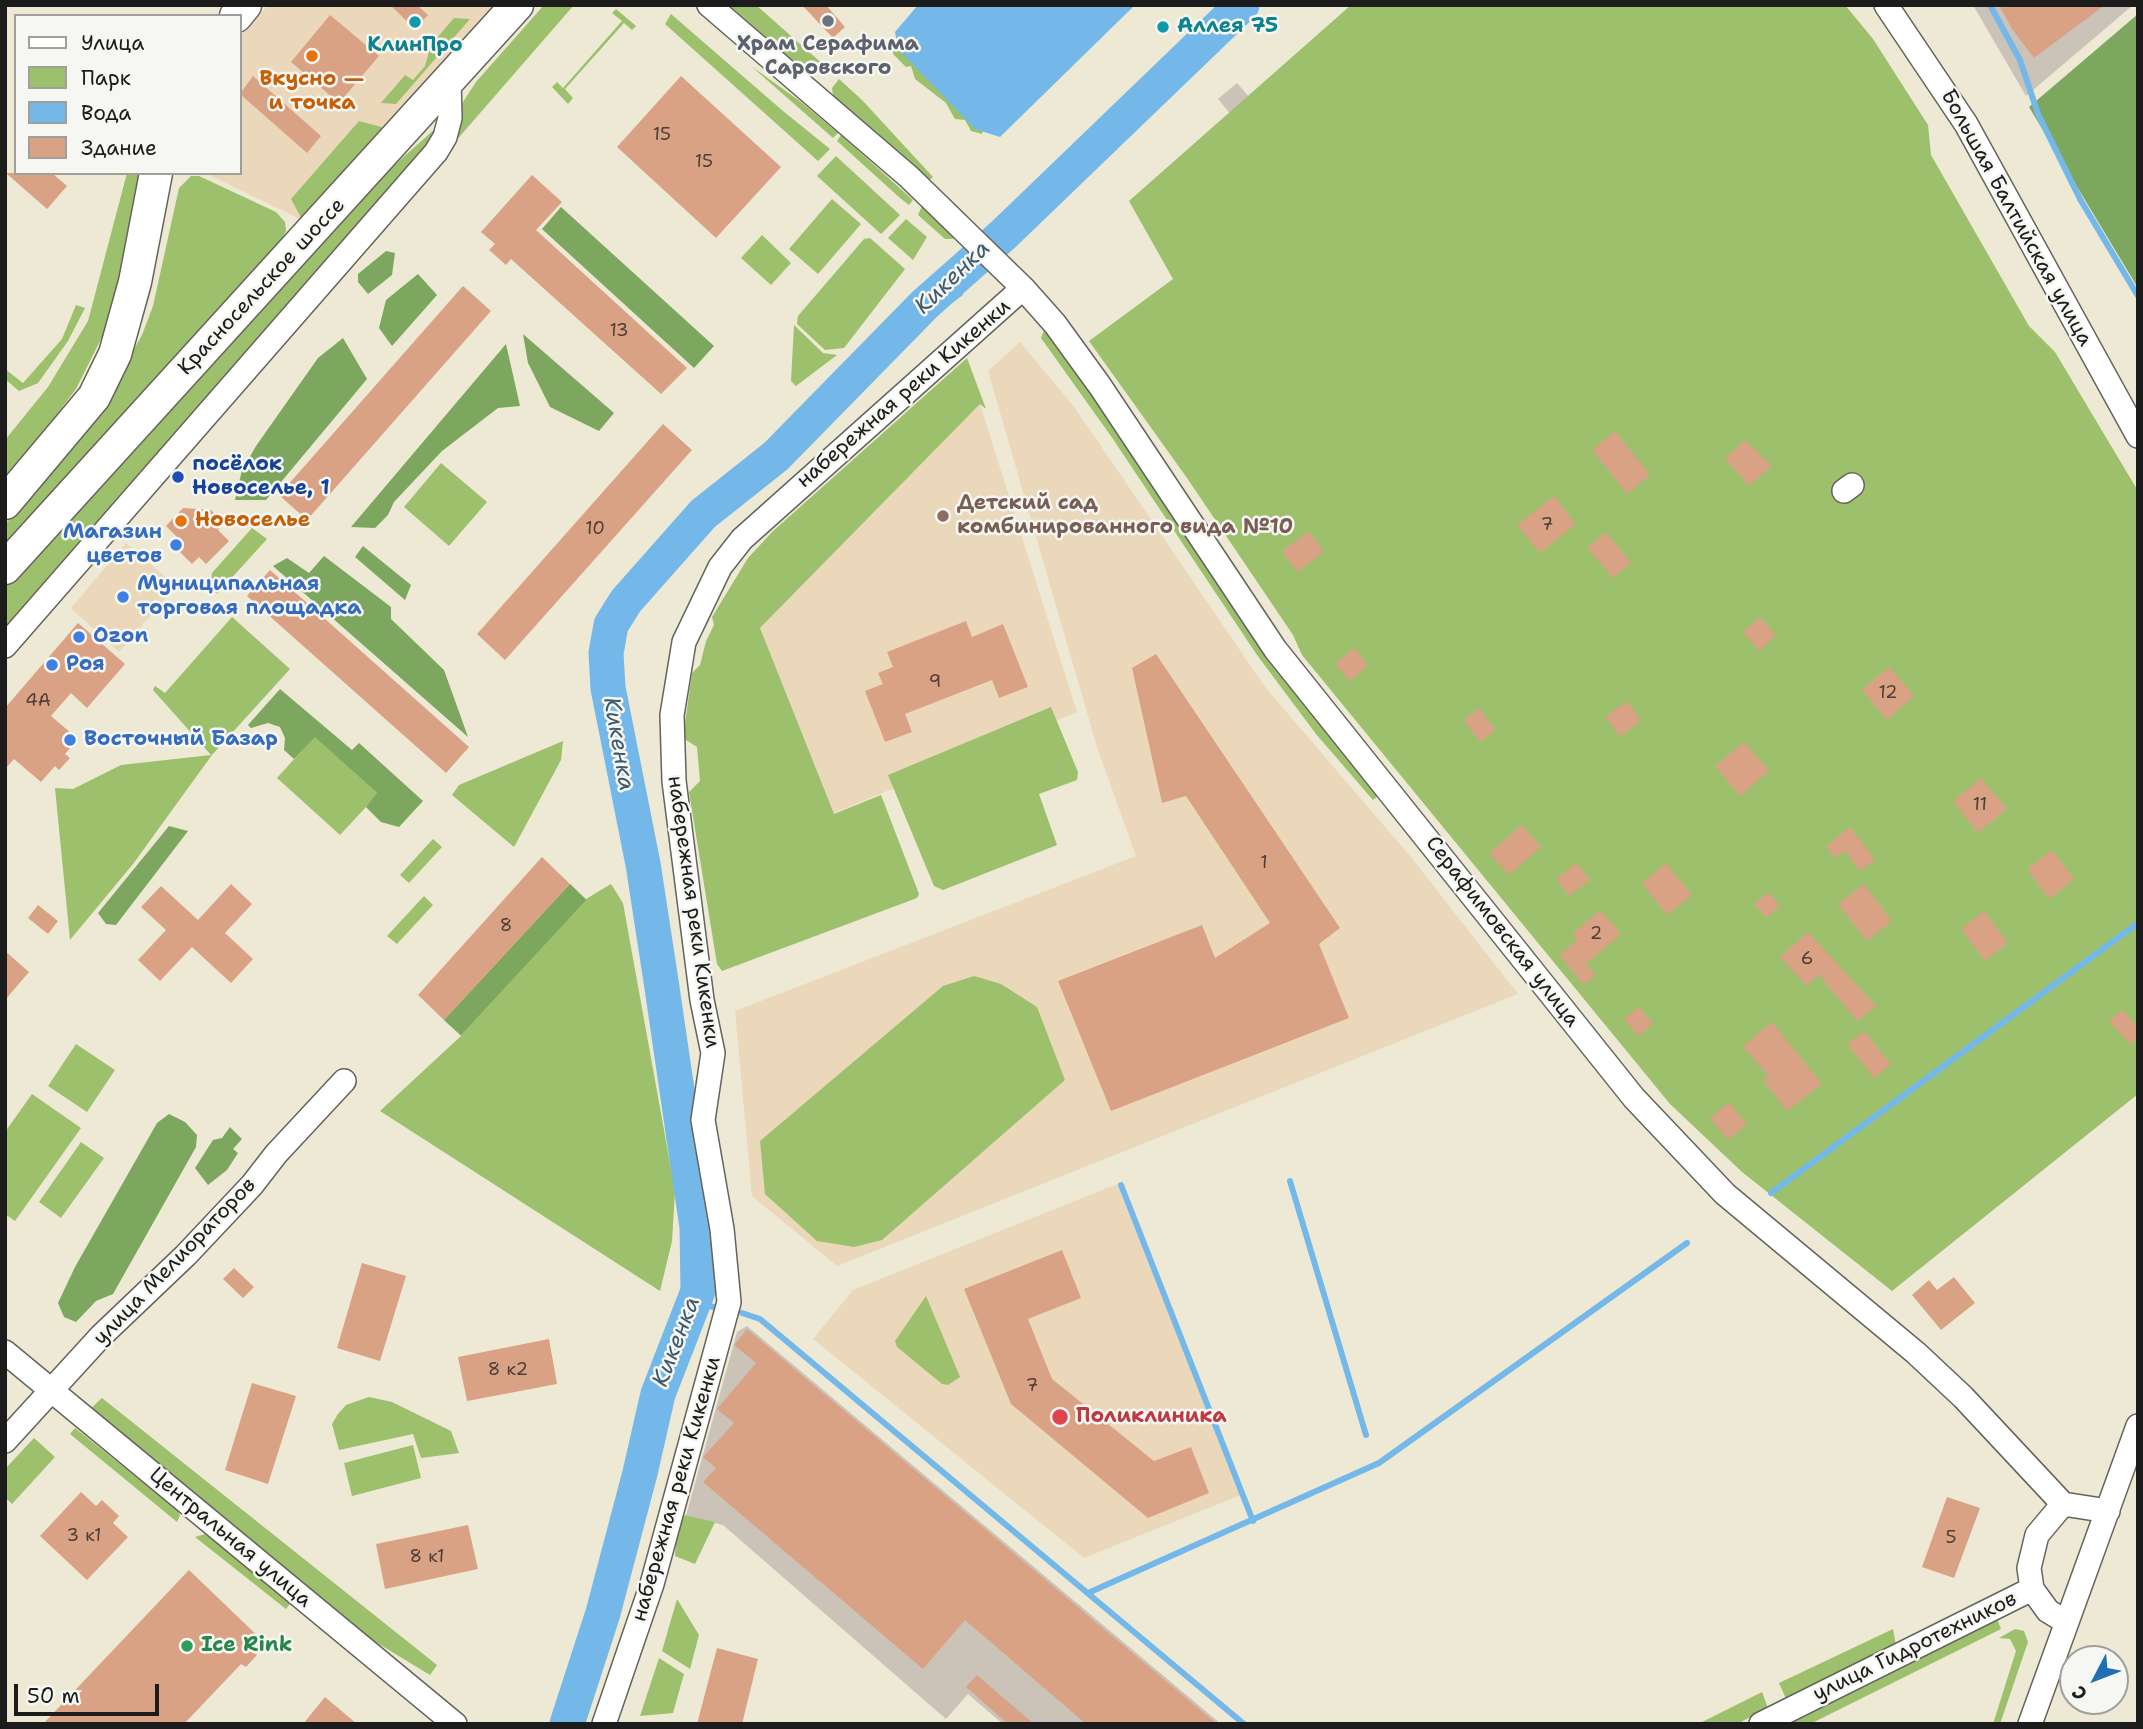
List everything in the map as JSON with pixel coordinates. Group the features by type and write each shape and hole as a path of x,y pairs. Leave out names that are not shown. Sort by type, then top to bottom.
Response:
{"main road":[{"name":"Красносельское шоссе","path":"5,568 517,5"},
{"path":"5,503 94,397 115,354 135,282 156,175"}],"street":[{"name":"набережная реки Кикенки","path":"604,1724 652,1584 729,1303 722,1228 703,1120 713,1053 702,1000 674,781 672,715 684,642 720,567 742,539 1023,288 966,231 824,102 709,5"},
{"name":"Большая Балтийская улица","path":"1886,5 1966,124 2138,436"},
{"path":"5,646 436,152 445,137 450,118 449,82"},
{"name":"Серафимовская улица","path":"1023,288 1055,324 1100,386 1275,649 1634,1098 1726,1194 1916,1353 1964,1397 2063,1504"},
{"name":"улица Мелиораторов","path":"5,1441 101,1336 187,1255 344,1081"},
{"name":"Центральная улица","path":"5,1352 455,1724"},
{"path":"2030,1724 2138,1426"},
{"path":"2066,1622 2048,1611 2032,1589 2029,1568 2032,1549 2041,1529 2063,1504 2108,1511"},
{"name":"улица Гидротехников","path":"1761,1724 2032,1589"}],"shaded area":[{"path":"268,5 494,5 306,222 209,175 242,175 242,35"},
{"path":"1973,5 2133,5 2026,96"},
{"path":"1237,83 1251,99 1232,116 1218,99"},
{"path":"1020,342 1075,408 1265,687 1411,857 1518,994 837,1266 752,1196 735,1011 1136,856 1097,747 988,371"},
{"name":"Детский сад комбинированного вида №10","path":"980,404 1077,712 832,814 760,628"},
{"name":"Муниципальная торговая площадка","path":"126,543 176,586 119,652 71,608"},
{"name":"Поликлиника","path":"1117,1184 1241,1495 1084,1558 813,1339 853,1290"},
{"path":"747,1326 1221,1724 1003,1724 968,1694 946,1719 723,1525 686,1516 737,1332"}],"green space":[{"path":"544,5 574,5 454,143 461,105 476,82"},
{"path":"729,5 756,5 826,67 821,72 809,74"},
{"path":"1351,5 1845,5 1873,39 1928,125 1931,155 2029,326 2055,352 2138,491 2138,1094 1892,1291 1742,1172 1670,1104 1302,655 1293,635 1187,478 1089,341 1173,279 1129,201"},
{"path":"616,9 636,26 632,30 624,23 565,89 573,98 568,104 552,87 557,82 563,88 622,21 612,13"},
{"path":"671,14 830,149 818,161 665,24"},
{"path":"2138,14 2138,288 2029,107"},
{"path":"454,18 470,19 396,104 381,103 405,75 413,80 425,66 431,45"},
{"path":"894,42 902,43 984,127 982,134 971,131 965,120 955,119 946,103 915,79 911,66 906,67 893,54"},
{"path":"751,66 801,102 838,133 833,138"},
{"path":"839,79 933,177 929,180 833,96 832,88"},
{"path":"359,121 385,128 304,223 291,199"},
{"path":"436,128 440,130 5,627 5,582 268,303 372,185"},
{"path":"841,135 913,200 909,205 837,141"},
{"path":"836,156 900,215 881,234 817,176"},
{"path":"126,175 145,175 123,275 106,329 76,389 5,483 5,440 48,387 88,321"},
{"path":"191,176 199,176 276,212 285,222 286,231 280,242 5,550 5,525 104,402 142,335 153,306 179,188"},
{"path":"832,199 861,224 818,274 789,249"},
{"path":"922,206 954,239 945,239 918,215"},
{"path":"561,207 714,346 694,368 542,229"},
{"path":"906,219 927,237 913,260 888,238"},
{"path":"762,235 791,263 771,285 741,258"},
{"path":"870,238 905,269 844,348 825,350 797,324 798,316 864,239"},
{"path":"386,251 395,253 392,275 368,294 358,282 358,274"},
{"path":"418,274 437,295 392,346 379,328 386,300"},
{"path":"76,305 85,308 68,341 38,383 19,391 5,379 5,369 23,383 62,339"},
{"path":"794,325 823,353 837,355 796,386 791,381"},
{"path":"1045,328 1067,356 1277,670 1379,795 1373,800 1316,734 1257,655 1113,439 1041,338"},
{"path":"523,334 614,413 599,431 550,407 528,363"},
{"path":"343,338 367,379 266,500 235,500 242,470 256,446 318,358"},
{"path":"506,344 520,406 498,408 442,451 394,502 388,515 375,528 351,527"},
{"path":"967,358 986,409 980,404 760,628 834,814 881,795 919,894 917,898 722,971 717,964 689,792 700,781 697,747 683,738 692,673 700,665 706,641 714,625 712,617 748,558 772,532"},
{"path":"441,463 487,502 449,546 404,507"},
{"path":"252,528 267,539 217,594 210,587 212,573"},
{"path":"363,546 411,585 405,600 355,557"},
{"path":"324,556 391,607 391,619 444,670 468,737 273,566 287,558 309,573"},
{"path":"232,617 290,669 212,755 133,864 70,940 55,788 73,789 121,765 211,755 153,690 155,686 165,693"},
{"path":"280,689 352,750 359,743 423,801 399,827 381,822 366,807 377,793 315,737 294,759 284,750 285,738 280,727 268,723 251,728 248,725"},
{"path":"1051,707 1078,772 1077,780 1039,794 1057,845 943,890 934,886 888,775"},
{"path":"315,736 378,794 340,835 277,778"},
{"path":"563,741 561,760 514,847 452,795 459,785"},
{"path":"169,826 188,831 116,925 106,924 98,913"},
{"path":"433,839 442,847 409,883 400,875"},
{"path":"570,884 586,899 611,884 623,903 675,1191 672,1241 660,1291 380,1111 461,1036 444,1020"},
{"path":"570,884 586,900 461,1035 444,1020"},
{"path":"424,896 433,905 397,944 387,936"},
{"path":"974,976 1001,984 1037,1007 1065,1080 882,1240 854,1247 817,1241 765,1194 760,1141 943,986"},
{"path":"76,1044 115,1070 87,1112 48,1086"},
{"path":"32,1094 81,1128 15,1221 5,1214 5,1132"},
{"path":"169,1114 185,1122 197,1135 196,1147 113,1294 96,1301 76,1322 64,1317 58,1303 75,1267 157,1123"},
{"path":"230,1127 242,1139 233,1149 238,1153 227,1170 208,1185 195,1168 213,1140 222,1138"},
{"path":"81,1142 104,1158 61,1218 39,1202"},
{"path":"926,1296 960,1377 948,1385 942,1384 897,1347 895,1341"},
{"path":"369,1397 392,1402 451,1431 459,1453 421,1458 413,1434 339,1450 332,1424 346,1405"},
{"path":"102,1398 437,1665 430,1675 374,1641 89,1410"},
{"path":"75,1428 177,1510 180,1515 177,1522 70,1434"},
{"path":"34,1438 55,1457 12,1504 5,1497 5,1469"},
{"path":"413,1445 421,1478 352,1496 344,1463"},
{"path":"684,1515 715,1522 695,1564 675,1556 676,1539"},
{"path":"205,1534 292,1601 286,1609 195,1537"},
{"path":"677,1599 699,1635 690,1669 662,1651"},
{"path":"1997,1619 2001,1629 1810,1724 1785,1724"},
{"path":"1893,1629 1896,1646 1787,1701 1779,1683"},
{"path":"2015,1629 2024,1631 2028,1642 2000,1724 1993,1724 2016,1651 2010,1639 1999,1638"},
{"path":"659,1658 684,1674 673,1713 640,1716"},
{"path":"1762,1692 1768,1708 1737,1724 1698,1724"}],"water":[{"path":"918,5 1135,5 1000,137 975,129 898,49 895,32"},
{"path":"946,271 964,287 963,295 952,303 934,281"}],"building":[{"name":"КлинПро","path":"390,5 417,5 428,15 415,29"},
{"name":"Храм Серафима Саровского","path":"802,5 826,5 845,27 833,38"},
{"path":"1999,5 2105,5 2034,58 2012,29"},
{"path":"330,15 379,56 339,103 291,62"},
{"path":"253,76 321,136 307,153 242,96 242,91"},
{"path":"681,76 781,167 716,238 617,147"},
{"path":"6,173 54,175 67,186 47,209"},
{"path":"532,175 562,202 536,230 687,368 661,394 511,259 506,265 489,250 495,244 481,232"},
{"path":"463,286 491,311 307,520 279,495"},
{"path":"663,424 692,450 505,660 477,634"},
{"path":"1615,431 1650,475 1627,494 1592,450"},
{"path":"1745,440 1772,466 1749,486 1725,458"},
{"path":"1554,496 1576,524 1540,553 1517,525"},
{"path":"183,508 211,510 225,523 218,530 229,541 206,564 199,557 192,564 172,544 178,538 166,526"},
{"path":"1309,531 1324,552 1297,572 1282,551"},
{"path":"1606,532 1631,563 1613,578 1587,548"},
{"path":"270,570 469,747 446,773 247,596"},
{"path":"1760,617 1776,635 1759,651 1743,632"},
{"path":"966,621 972,637 1003,624 1028,687 999,698 992,680 905,714 912,732 885,742 865,691 883,684 878,673 893,667 887,652"},
{"path":"78,623 125,664 87,708 71,693 51,716 78,739 65,754 70,758 59,770 55,766 41,782 14,759 5,769 5,708"},
{"path":"1355,648 1368,666 1349,681 1335,663"},
{"path":"1156,654 1340,928 1319,944 1349,1018 1111,1111 1058,981 1202,925 1215,958 1270,923 1186,796 1162,803 1132,668"},
{"path":"1889,667 1914,696 1887,720 1862,690"},
{"path":"1627,701 1641,720 1620,737 1605,717"},
{"path":"1479,708 1495,730 1480,742 1464,720"},
{"path":"1744,742 1769,771 1740,796 1715,766"},
{"path":"1981,778 2007,809 1978,833 1953,801"},
{"path":"1522,825 1541,847 1509,875 1489,853"},
{"path":"1850,827 1875,860 1860,871 1845,851 1835,858 1826,846"},
{"path":"2052,850 2074,879 2049,899 2027,869"},
{"path":"542,857 570,884 444,1020 418,995"},
{"path":"1576,863 1590,880 1569,896 1556,879"},
{"path":"1666,863 1692,895 1667,915 1642,883"},
{"path":"231,884 252,904 225,933 253,959 231,983 192,947 160,981 138,960 166,930 141,907 161,886 198,920"},
{"path":"1864,884 1892,921 1867,941 1838,904"},
{"path":"1768,892 1780,906 1766,918 1754,904"},
{"path":"38,905 58,921 48,934 28,918"},
{"path":"1600,910 1621,934 1586,964 1596,975 1584,985 1559,955 1577,940 1572,934"},
{"path":"1984,911 2008,943 1985,961 1961,929"},
{"path":"1808,932 1876,1006 1857,1021 1819,975 1806,986 1780,957"},
{"path":"5,951 29,972 5,1000"},
{"path":"1639,1007 1653,1024 1638,1036 1624,1019"},
{"path":"2122,1010 2138,1027 2138,1037 2130,1045 2109,1021"},
{"path":"1772,1022 1822,1084 1787,1111 1763,1080 1768,1076 1743,1046"},
{"path":"1864,1031 1891,1064 1874,1078 1847,1044"},
{"path":"1729,1102 1747,1124 1728,1140 1710,1118"},
{"path":"1062,1250 1081,1298 1028,1319 1052,1379 1154,1461 1191,1447 1209,1493 1148,1518 1011,1404 964,1289"},
{"path":"362,1263 406,1276 380,1361 337,1348"},
{"path":"234,1268 254,1287 243,1298 223,1279"},
{"path":"1954,1277 1975,1303 1941,1330 1912,1295 1929,1280 1937,1290"},
{"path":"747,1329 1217,1724 1086,1724 965,1620 923,1669 703,1482 716,1468 703,1457 734,1423 717,1409 756,1363 734,1345"},
{"path":"549,1339 557,1384 467,1401 458,1357"},
{"path":"252,1383 296,1396 268,1484 225,1470"},
{"path":"81,1492 96,1506 102,1500 119,1516 113,1523 128,1537 87,1580 40,1536"},
{"path":"1947,1497 1980,1508 1954,1578 1922,1567"},
{"path":"468,1525 478,1569 385,1589 376,1544"},
{"name":"Ice Rink","path":"189,1570 263,1641 253,1652 257,1655 246,1667 241,1664 184,1724 43,1724"},
{"path":"717,1648 758,1659 742,1724 697,1724"},
{"path":"977,1675 1034,1724 1008,1724 966,1687"},
{"path":"325,1697 357,1724 303,1724"}],"waterway":[{"name":"Кикенка","path":"567,1724 603,1613 658,1394 698,1291 697,1227 661,981 643,864 608,688 606,653 611,625 626,601 703,514 776,456 925,304 1003,235 1242,5"},
{"path":"1990,5 2020,60 2038,114 2080,199 2138,296"},
{"path":"1003,235 1011,244"},
{"path":"1771,1193 2138,923"},
{"path":"1290,1181 1366,1435"},
{"path":"1121,1185 1253,1521"},
{"path":"1088,1593 1379,1463 1687,1243"},
{"path":"695,1302 721,1309"},
{"path":"742,1313 760,1319 1244,1724"}],"place":[{"name":"Храм Серафима Саровского","path":"828,21"},
{"name":"КлинПро","path":"415,22"},
{"name":"Аллея 75","path":"1163,27"},
{"name":"Вкусно — и точка","path":"312,56"},
{"name":"посёлок Новоселье, 1","path":"178,477"},
{"name":"Детский сад комбинированного вида №10","path":"943,516"},
{"name":"Новоселье","path":"181,521"},
{"name":"Магазин цветов","path":"176,545"},
{"name":"Муниципальная торговая площадка","path":"123,597"},
{"name":"Ozon","path":"79,637"},
{"name":"Роя","path":"52,665"},
{"name":"Восточный Базар","path":"70,740"},
{"name":"Поликлиника","path":"1060,1417"},
{"name":"Ice Rink","path":"187,1646"}]}
